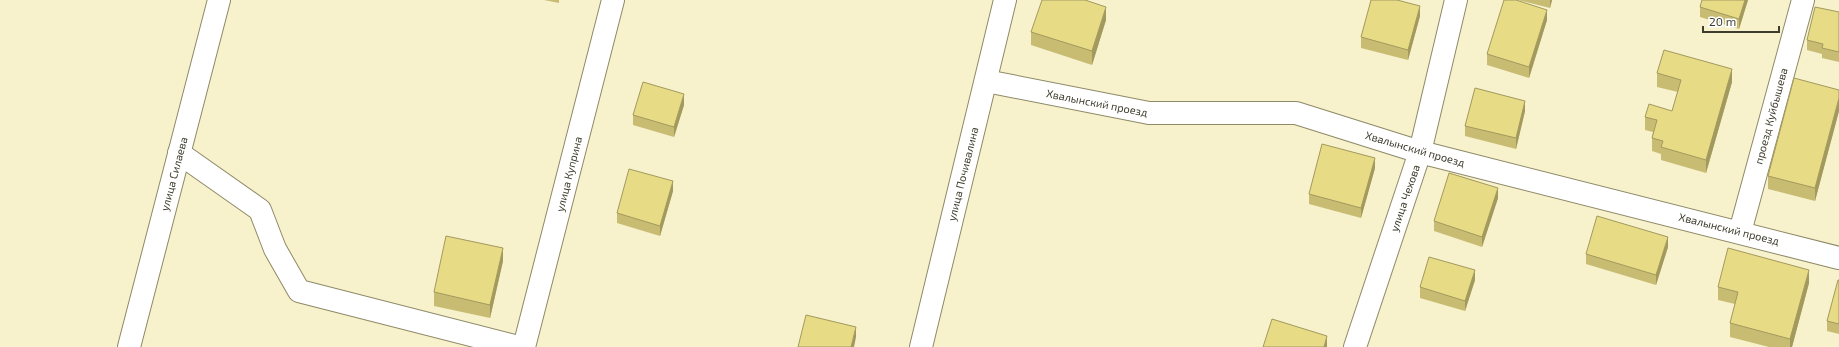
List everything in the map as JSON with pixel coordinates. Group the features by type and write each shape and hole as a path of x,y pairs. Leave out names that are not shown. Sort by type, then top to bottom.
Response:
{"street":[{"name":"улица Силаева","path":"129,347 219,0"},
{"name":"улица Куприна","path":"524,347 613,0"},
{"name":"улица Почивалина","path":"925,346 1005,0"},
{"name":"улица Чехова","path":"1355,347 1420,152 1456,0"},
{"name":"проезд Куйбышева","path":"1740,232 1803,0"},
{"name":"Хвалынский проезд","path":"986,81 1149,114 1296,114 1420,152 1839,258"},
{"path":"179,153 260,210 275,249 299,291 518,347"}],"building":[{"path":"1042,0 1085,0 1106,7 1092,51 1031,32"},
{"path":"1371,0 1397,0 1420,6 1408,50 1361,37"},
{"path":"1504,0 1516,0 1547,10 1529,67 1487,54"},
{"path":"1702,0 1745,0 1739,19 1700,7"},
{"path":"1815,7 1839,12 1839,52 1822,48 1823,44 1807,40"},
{"path":"1664,50 1732,69 1706,160 1661,147 1663,141 1652,138 1657,120 1645,117 1649,104 1672,111 1681,80 1657,73"},
{"path":"1794,78 1839,90 1839,98 1815,188 1768,176"},
{"path":"643,82 684,94 674,127 633,115"},
{"path":"1475,88 1525,101 1516,138 1465,126"},
{"path":"1322,144 1375,158 1361,208 1309,194"},
{"path":"629,169 673,181 660,226 617,213"},
{"path":"1449,173 1498,188 1482,237 1434,221"},
{"path":"1597,216 1668,237 1656,275 1586,254"},
{"path":"446,236 503,248 490,305 434,292"},
{"path":"1728,248 1809,270 1790,339 1730,323 1738,292 1718,287"},
{"path":"1429,257 1475,270 1465,301 1420,287"},
{"path":"1839,280 1839,324 1827,321"},
{"path":"806,315 856,327 851,347 798,347"},
{"path":"1272,319 1327,336 1324,347 1263,347"}]}
